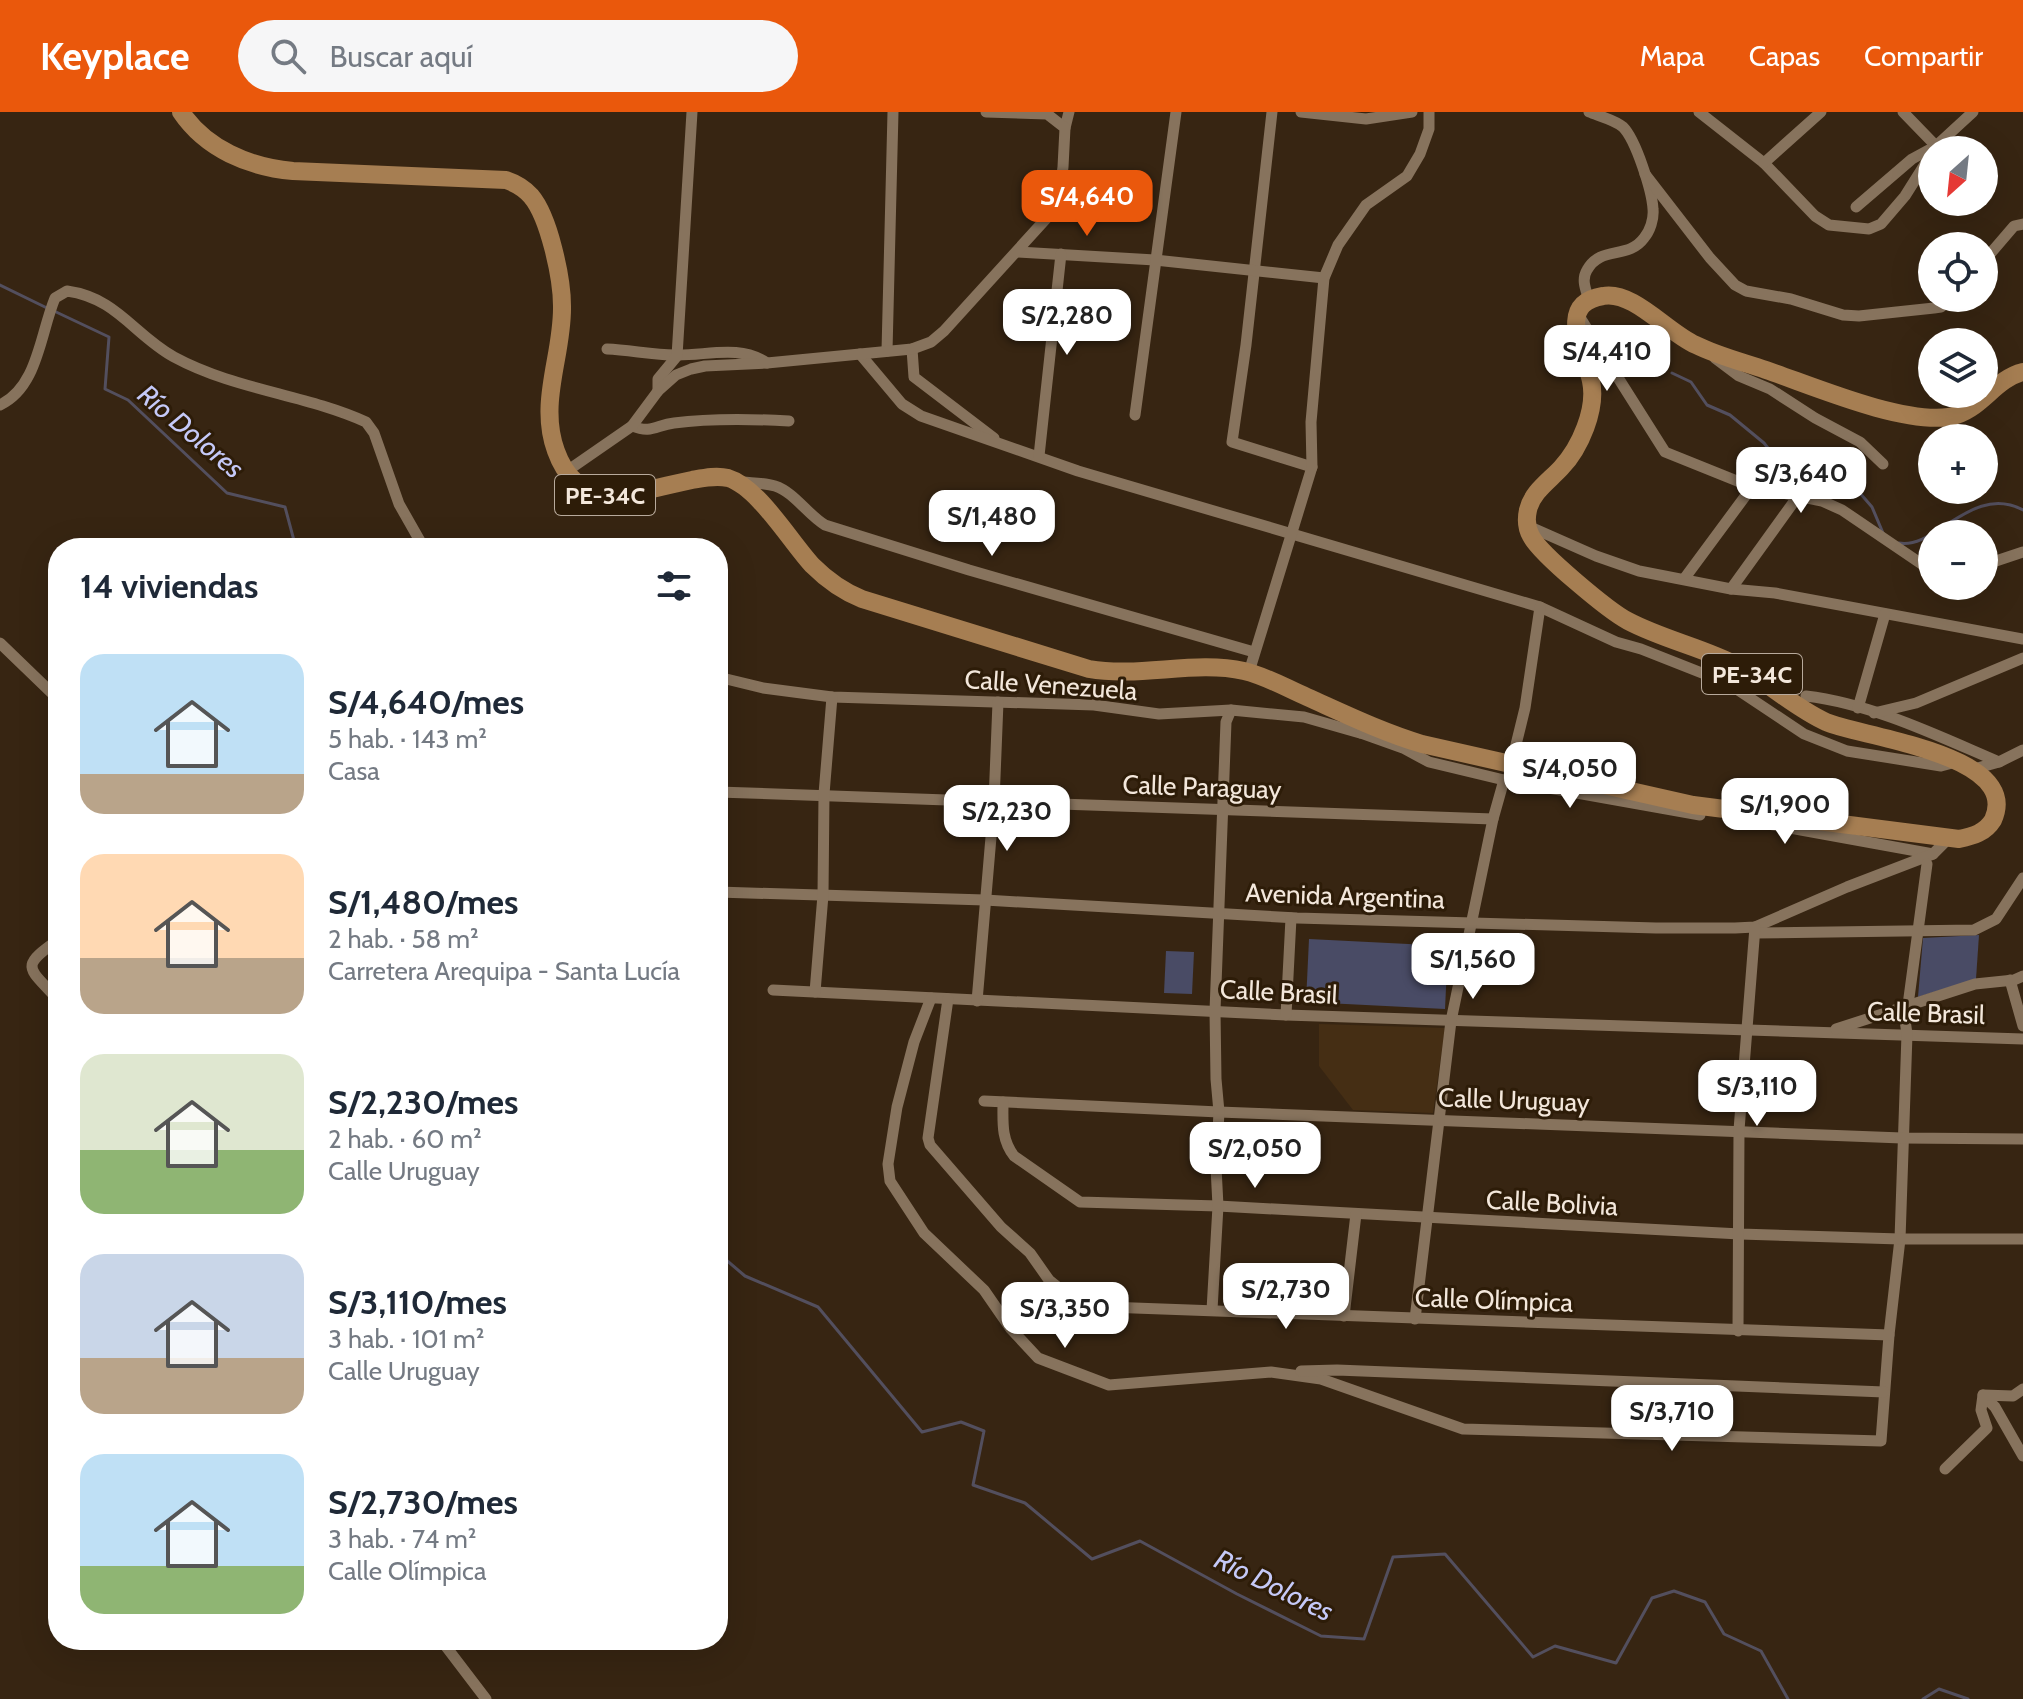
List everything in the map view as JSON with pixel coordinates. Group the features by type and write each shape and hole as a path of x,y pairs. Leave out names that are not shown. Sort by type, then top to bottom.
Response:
{"main road":[{"name":"PE-34C","path":"181,112 208,141 242,160 263,167 512,182 530,194 545,222 561,291 561,322 548,410 552,440 567,471 584,488 606,495 712,477 735,481"},
{"path":"1528,526 1530,504 1574,450 1590,406 1592,382 1576,335 1584,308 1606,295 1625,298 1682,338 1706,349 1853,400 1906,413 1935,417 1961,413 2009,377 2023,372"},
{"path":"735,481 752,494 821,574 845,592 862,599 1055,661 1099,671 1123,673 1218,669 1249,672 1380,730 1508,772 1693,805 1949,838 1973,836 1984,830 1994,818 1997,807 1990,782 1966,765"},
{"name":"PE-34C","path":"1528,526 1534,542 1628,621 1738,666 1806,711 1836,726 1924,746 1966,765"}],"street":[{"path":"658,391 658,379 677,356 692,112"},
{"path":"887,351 893,112"},
{"path":"986,112 1047,114 1065,128"},
{"path":"567,471 632,426 658,391 676,375 691,369 912,349 931,342 1054,210 1059,198 1069,112"},
{"path":"1135,415 1176,112"},
{"path":"1272,112 1232,442 1312,467"},
{"path":"1301,112 1366,119 1412,112"},
{"path":"1249,672 1312,467 1311,422 1324,278 1338,245 1366,205 1407,176 1420,154 1429,129 1429,112"},
{"path":"1589,112 1621,125 1645,174 1710,258 1735,285 1746,291 1791,299 1843,315 1918,310"},
{"path":"1699,112 1782,178 1815,216 1829,225 1869,229 1881,224 1918,175"},
{"path":"1764,163 1821,112"},
{"path":"1903,112 1923,136"},
{"path":"1948,136 1973,112"},
{"path":"1856,207 1918,157"},
{"path":"1645,174 1653,208 1652,223 1644,239 1630,251 1603,254 1589,267 1584,280 1584,308 1665,452 1752,487 1822,501 1842,510 1918,562"},
{"path":"1998,245 2014,226 2023,224"},
{"path":"1018,252 1155,260 1324,278"},
{"path":"1039,456 1061,254"},
{"path":"0,405 15,396 26,383 55,298 67,291 87,294 107,303 138,332 174,357 230,382 366,422 374,433 399,504 418,538"},
{"path":"607,349 677,356 714,352 756,355 767,363"},
{"path":"912,349 914,377 1008,447"},
{"path":"1706,349 1739,376 1770,389 1860,442 1883,464"},
{"path":"860,354 902,404 911,410 1008,447 1114,482 1540,607 1616,642 1712,677 1735,688 1804,734 1847,751 1941,766 1999,762 2023,750"},
{"path":"632,426 650,431 671,423 760,419 789,421"},
{"path":"735,481 776,486 825,525 1254,652"},
{"path":"1684,579 1752,487"},
{"path":"1731,589 1798,496"},
{"path":"1528,526 1620,566 1731,589 1775,593 2023,639"},
{"path":"1998,560 2023,552"},
{"path":"1415,1319 1451,1021 1493,819 1525,708 1540,607"},
{"path":"1858,708 1885,614"},
{"path":"0,643 48,689"},
{"path":"1874,713 1916,703 2023,658"},
{"name":"Calle Venezuela","path":"728,679 763,688 832,697 1094,705 1159,714 1231,710 1304,717 1360,733 1380,730"},
{"path":"1806,696 1839,700 1921,729 1999,762"},
{"path":"815,992 823,895 824,794 832,697"},
{"path":"977,1001 994,802 998,702"},
{"path":"1212,1310 1218,1206 1216,1167 1219,1112 1215,1011 1221,809 1226,722 1231,710"},
{"path":"1271,1372 1321,1379 1463,1429 1881,1441 1900,1239 1907,1034 1904,1013 1908,1005 1916,932 1930,859 1775,825 1642,806 1508,772 1429,762 1403,748 1360,733"},
{"name":"Calle Paraguay","path":"728,792 1493,819"},
{"name":"Avenida Argentina","path":"728,892 985,900 1291,918 1755,930 1847,887 1930,859 1949,838"},
{"path":"1738,1331 1739,1130 1755,930 1974,930 1996,919 2023,878"},
{"path":"1286,1015 1291,918"},
{"path":"48,947 31,963 32,970 48,988"},
{"path":"1828,1032 1975,984 2023,976"},
{"path":"2010,980 2023,1026"},
{"name":"Calle Brasil","path":"773,990 1286,1015 2023,1039"},
{"path":"931,998 914,1042 897,1107 888,1164 890,1181 924,1233 984,1290 1011,1329 1038,1358 1109,1385 1337,1370 1884,1392"},
{"name":"Calle Olímpica","path":"948,999 928,1138 935,1153 965,1183 1001,1227 1030,1253 1049,1280 1064,1292 1107,1307 1889,1335"},
{"name":"Calle Uruguay","path":"984,1101 1902,1138 2023,1139"},
{"name":"Calle Bolivia","path":"1003,1102 1007,1147 1014,1156 1080,1202 1218,1206 1740,1234 2023,1239"},
{"path":"1344,1316 1356,1214"},
{"path":"1983,1395 2013,1396 2023,1389"},
{"path":"1983,1395 1995,1407 2023,1456"},
{"path":"1945,1469 1987,1428 1981,1410 1983,1395"},
{"path":"449,1650 486,1699"}],"shaded area":[{"path":"1979,935 1976,979 1918,997 1923,938"},
{"path":"1309,939 1448,946 1445,1009 1306,1002"},
{"path":"1166,951 1194,952 1192,994 1164,993"},
{"path":"1319,1024 1445,1028 1433,1113 1353,1110 1319,1066"}],"waterway":[{"name":"Río Dolores","path":"0,285 47,308"},
{"name":"Río Dolores","path":"54,311 109,337 105,389 128,400 227,493 285,507 293,538"},
{"path":"1672,373 1691,382 1707,405 1730,415 1764,443 1782,466 1796,473 1834,480 1859,492 1872,507 1883,533"},
{"path":"1899,543 1926,537 1971,510 1987,505 2005,504 2023,510"},
{"name":"Río Dolores","path":"728,1262 745,1276 818,1307 922,1432 961,1422 984,1431 973,1485 1025,1503 1092,1559 1140,1541 1321,1636 1364,1639 1393,1557 1445,1554 1533,1657 1555,1646 1616,1663 1652,1598 1674,1591 1705,1602 1724,1634 1761,1651 1788,1699"},
{"name":"Río Dolores","path":"1923,1699 1939,1689 1968,1699"}]}
